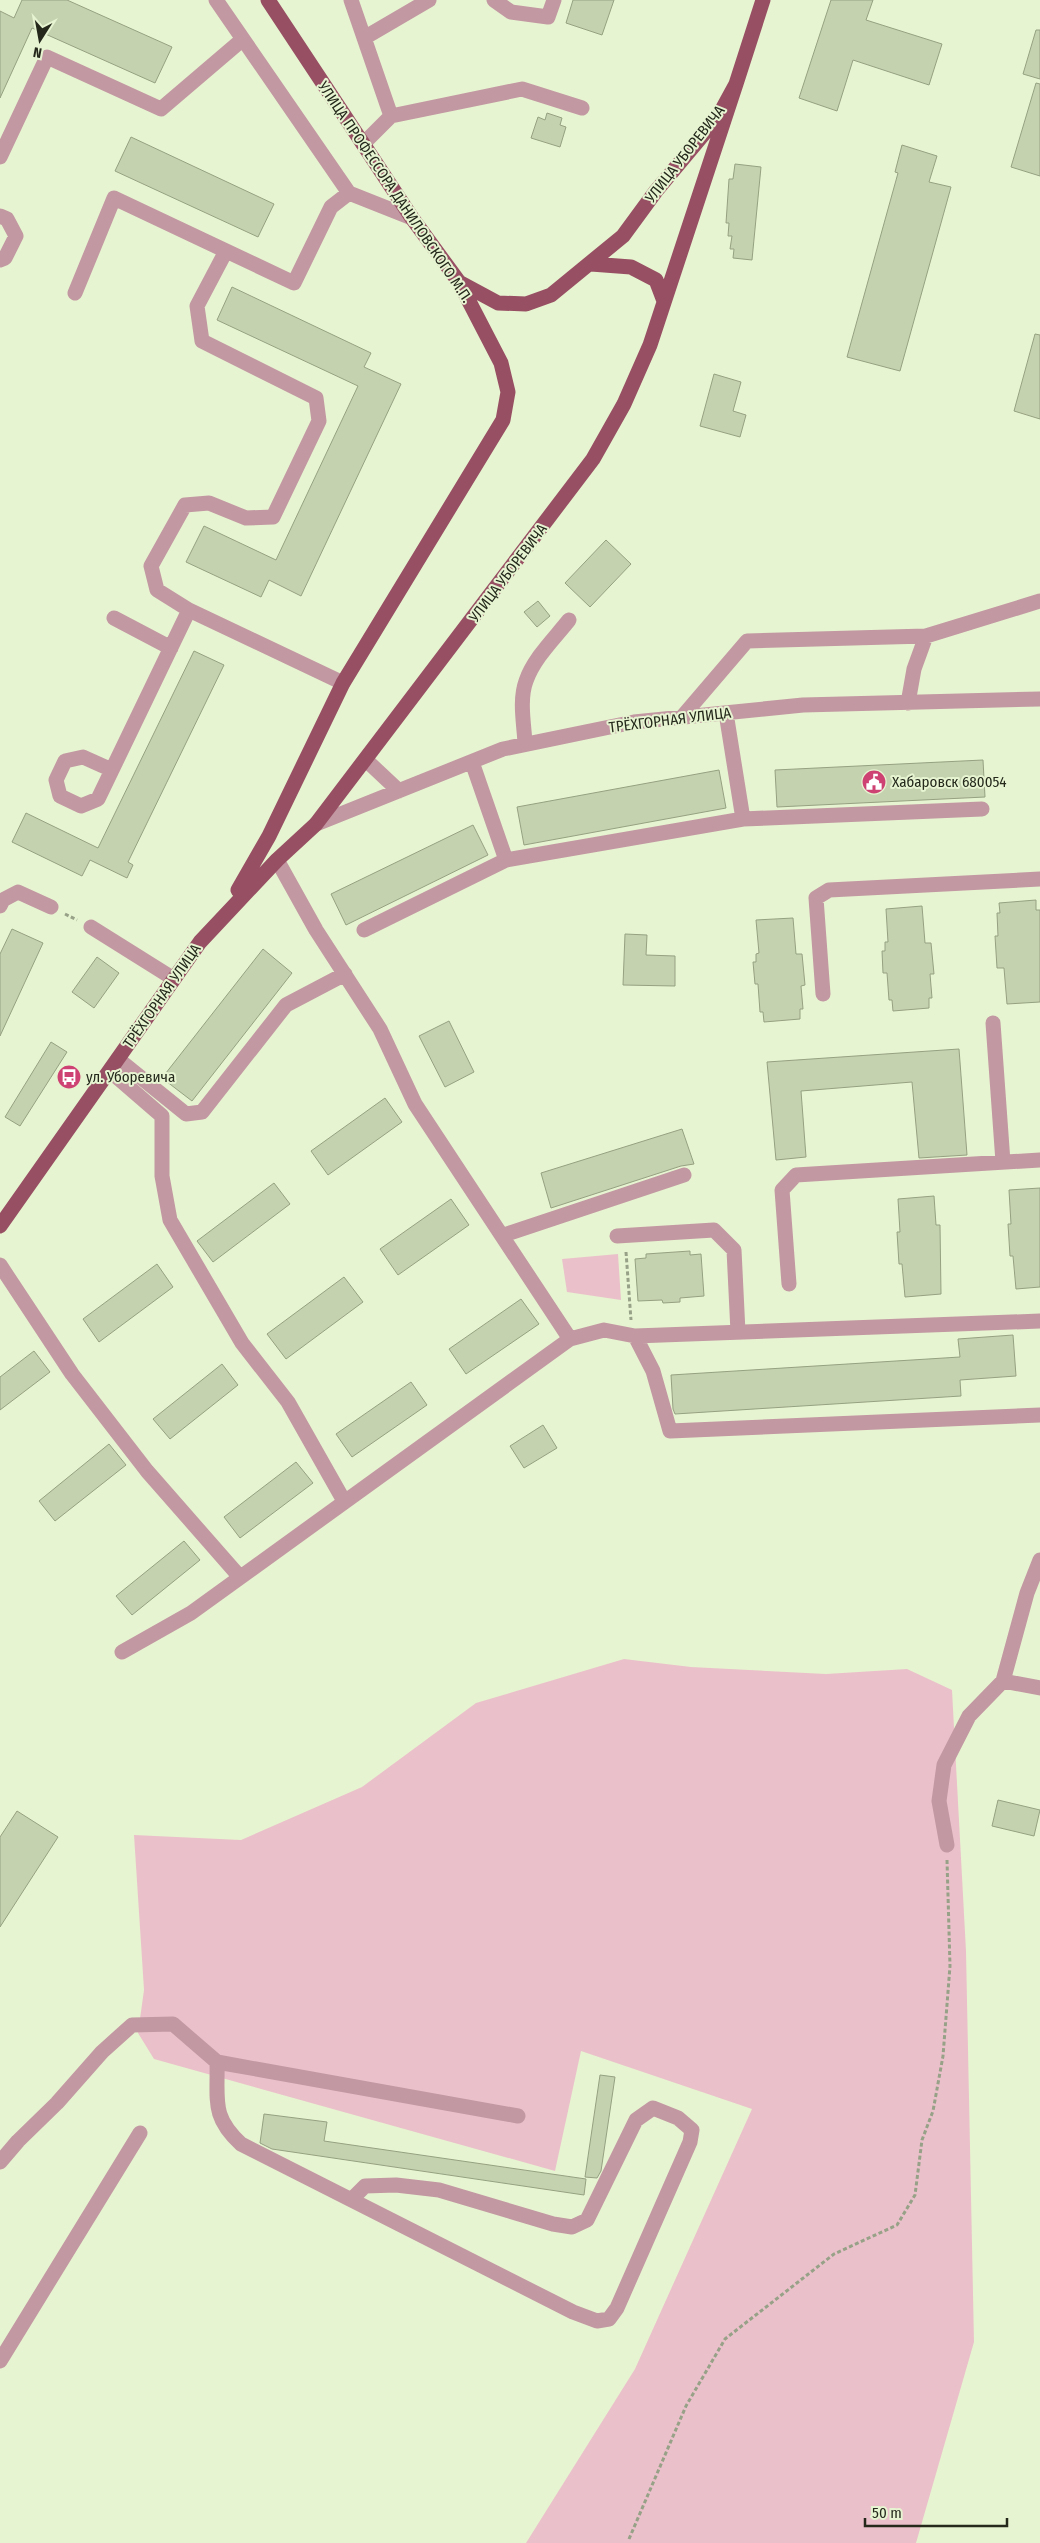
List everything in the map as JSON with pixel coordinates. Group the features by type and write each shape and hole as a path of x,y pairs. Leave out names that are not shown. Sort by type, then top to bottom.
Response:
{"main road":[{"name":"УЛИЦА ПРОФЕССОРА ДАНИЛОВСКОГО М.П.","path":"268,0 412,218 459,282 501,363 508,392 503,420 343,683"},
{"name":"УЛИЦА УБОРЕВИЧА","path":"223,915 276,860 316,824 593,459 624,404 650,345 763,0"},
{"name":"УЛИЦА УБОРЕВИЧА","path":"459,282 498,303 526,304 551,295 624,236 656,191 718,117 736,84"},
{"path":"591,264 632,267 656,280 664,302"},
{"path":"223,915 269,836 343,683"},
{"name":"ТРЁХГОРНАЯ УЛИЦА","path":"0,1226 200,942 223,915"}],"street":[{"path":"216,0 349,193 412,218"},
{"path":"351,0 390,116"},
{"path":"364,38 429,0"},
{"path":"494,0 511,12 548,18 554,0"},
{"path":"0,157 48,57 162,109 243,39"},
{"path":"363,144 390,116 522,89 582,108"},
{"path":"75,293 114,198 294,283 331,207 349,193"},
{"path":"0,216 7,219 16,236 5,258 0,260"},
{"path":"226,251 197,306 202,341 316,398 319,421 273,517 246,518 209,503 185,505 151,566 157,590 189,610 343,683"},
{"path":"682,717 747,640 926,636 1040,601"},
{"path":"112,770 189,610"},
{"path":"114,618 171,648"},
{"path":"526,743 523,696 526,682 533,667 569,620"},
{"path":"908,702 914,668 926,636"},
{"name":"ТРЁХГОРНАЯ УЛИЦА","path":"316,824 503,749 634,722 803,705 1040,699"},
{"path":"726,713 743,819"},
{"path":"366,760 399,791"},
{"path":"472,762 506,860"},
{"path":"364,930 506,860 743,819 982,809"},
{"path":"276,860 316,930 380,1029 415,1104 504,1235 570,1339"},
{"path":"823,994 816,898 829,890 1040,879"},
{"path":"0,906 3,900 18,892 51,907"},
{"path":"91,927 174,979"},
{"path":"114,1065 186,1114 202,1112 286,1005 345,974"},
{"path":"993,1023 1003,1162"},
{"path":"114,1065 162,1116 162,1176 170,1220 242,1343 288,1402 344,1501"},
{"path":"789,1284 782,1190 796,1175 1040,1160"},
{"path":"504,1235 684,1175"},
{"path":"621,1236 714,1230 734,1250 738,1332"},
{"path":"0,1266 83,1389 147,1471 239,1576"},
{"path":"122,1652 191,1613 239,1576 570,1339 604,1330 633,1336 1040,1321"},
{"path":"633,1336 653,1370 670,1431 1040,1415"},
{"path":"947,1845 939,1801 944,1765 969,1716 1003,1682 1027,1593 1040,1560"},
{"path":"1003,1682 1040,1688"},
{"path":"0,2162 18,2141 57,2103 102,2052 132,2025 174,2024 217,2062 518,2116"},
{"path":"217,2062 218,2112 225,2129 241,2144 573,2312 596,2321 609,2319 617,2308 690,2142 692,2130 678,2118 653,2108 636,2120 587,2220 572,2226 553,2224 439,2190 396,2185 365,2186 352,2199"},
{"path":"0,2361 140,2134"}],"path":[{"path":"51,907 91,927"},
{"path":"621,1236 633,1336"},
{"path":"629,2539 686,2406 725,2339 834,2254 896,2225 915,2195 922,2140 933,2111 943,2056 950,1966 947,1845"}],"shaded area":[{"path":"618,1254 621,1300 567,1292 562,1259"},
{"path":"624,1659 691,1667 826,1674 907,1669 952,1690 966,1951 974,2342 916,2543 526,2543 635,2369 752,2109 581,2051 555,2171 154,2059 138,2033 144,1990 134,1835 241,1840 362,1787 476,1703"}],"building":[{"path":"22,0 67,0 172,47 155,83 32,28 0,98 0,11 14,18"},
{"path":"573,0 614,0 602,35 566,23"},
{"path":"831,0 873,0 866,20 942,44 929,85 853,60 837,111 799,98"},
{"path":"1036,30 1040,30 1040,79 1023,74"},
{"path":"1036,83 1040,84 1040,176 1011,167"},
{"path":"547,113 562,118 560,125 566,127 560,147 531,138 538,117 545,120"},
{"path":"131,137 274,204 258,237 115,171"},
{"path":"902,145 937,156 929,182 951,187 900,371 847,357 898,173 895,172"},
{"path":"735,164 761,167 752,260 733,258 734,249 730,249 732,236 728,236 729,223 726,223 729,179 733,179"},
{"path":"232,287 371,353 364,367 401,384 301,596 269,580 261,597 186,562 204,526 276,560 358,386 217,320"},
{"path":"1035,334 1040,335 1040,419 1014,411"},
{"path":"714,374 741,382 733,411 746,415 740,437 700,426"},
{"path":"606,540 631,564 590,607 565,583"},
{"path":"538,601 550,616 537,627 524,612"},
{"path":"194,651 224,665 128,862 133,865 127,878 90,860 82,876 12,842 26,813 98,848"},
{"path":"983,760 985,797 777,807 775,770"},
{"path":"719,770 726,808 524,845 517,807"},
{"path":"473,825 488,855 346,925 331,894"},
{"path":"1036,900 1036,910 1040,910 1040,1002 1007,1004 1004,968 997,968 995,936 998,936 997,913 1000,913 999,903"},
{"path":"922,906 925,943 931,943 934,974 930,974 932,998 929,998 929,1008 893,1011 892,1000 889,1000 887,973 883,973 882,951 885,951 885,942 888,942 886,909"},
{"path":"793,918 796,954 802,954 805,985 801,986 803,1009 800,1009 800,1019 764,1022 763,1012 760,1012 758,984 755,984 753,962 756,962 756,954 759,953 756,920"},
{"path":"12,929 43,943 0,1036 0,954"},
{"path":"625,934 647,935 646,955 675,956 675,986 623,985"},
{"path":"263,949 292,973 192,1101 162,1078"},
{"path":"97,957 119,973 94,1008 72,992"},
{"path":"449,1021 474,1072 445,1087 419,1036"},
{"path":"51,1042 67,1052 20,1126 5,1117"},
{"path":"959,1049 967,1155 919,1158 912,1082 801,1091 806,1157 776,1160 767,1062"},
{"path":"385,1098 402,1122 328,1175 311,1151"},
{"path":"682,1129 694,1164 681,1166 551,1208 541,1173"},
{"path":"274,1183 290,1204 213,1262 197,1241"},
{"path":"1040,1188 1040,1287 1016,1289 1013,1256 1010,1256 1008,1224 1011,1224 1009,1190"},
{"path":"934,1196 936,1225 940,1225 941,1294 905,1297 902,1264 899,1264 897,1232 900,1232 898,1199"},
{"path":"451,1199 469,1225 398,1275 380,1249"},
{"path":"690,1251 690,1255 701,1254 704,1296 680,1298 680,1302 663,1303 662,1300 638,1301 635,1259 646,1258 646,1254"},
{"path":"157,1264 173,1287 99,1342 83,1319"},
{"path":"344,1277 363,1302 286,1359 267,1334"},
{"path":"521,1299 539,1324 466,1374 449,1349"},
{"path":"1013,1335 1016,1376 960,1380 961,1396 675,1414 673,1409 671,1375 960,1357 958,1339"},
{"path":"34,1351 50,1372 0,1410 0,1377"},
{"path":"222,1364 238,1385 170,1439 153,1419"},
{"path":"411,1382 427,1405 352,1457 336,1434"},
{"path":"543,1425 557,1448 524,1468 510,1446"},
{"path":"109,1444 126,1465 55,1521 39,1501"},
{"path":"296,1462 313,1483 240,1538 224,1517"},
{"path":"184,1541 200,1560 132,1615 116,1596"},
{"path":"998,1800 1040,1810 1034,1836 992,1826"},
{"path":"17,1811 58,1837 0,1927 0,1837"},
{"path":"600,2075 615,2077 601,2171 597,2178 585,2177"},
{"path":"264,2114 327,2122 324,2141 586,2179 584,2195 272,2149 260,2143"}],"place":[{"name":"Хабаровск 680054","path":"874,782"},
{"name":"ул. Уборевича","path":"69,1077"}]}
